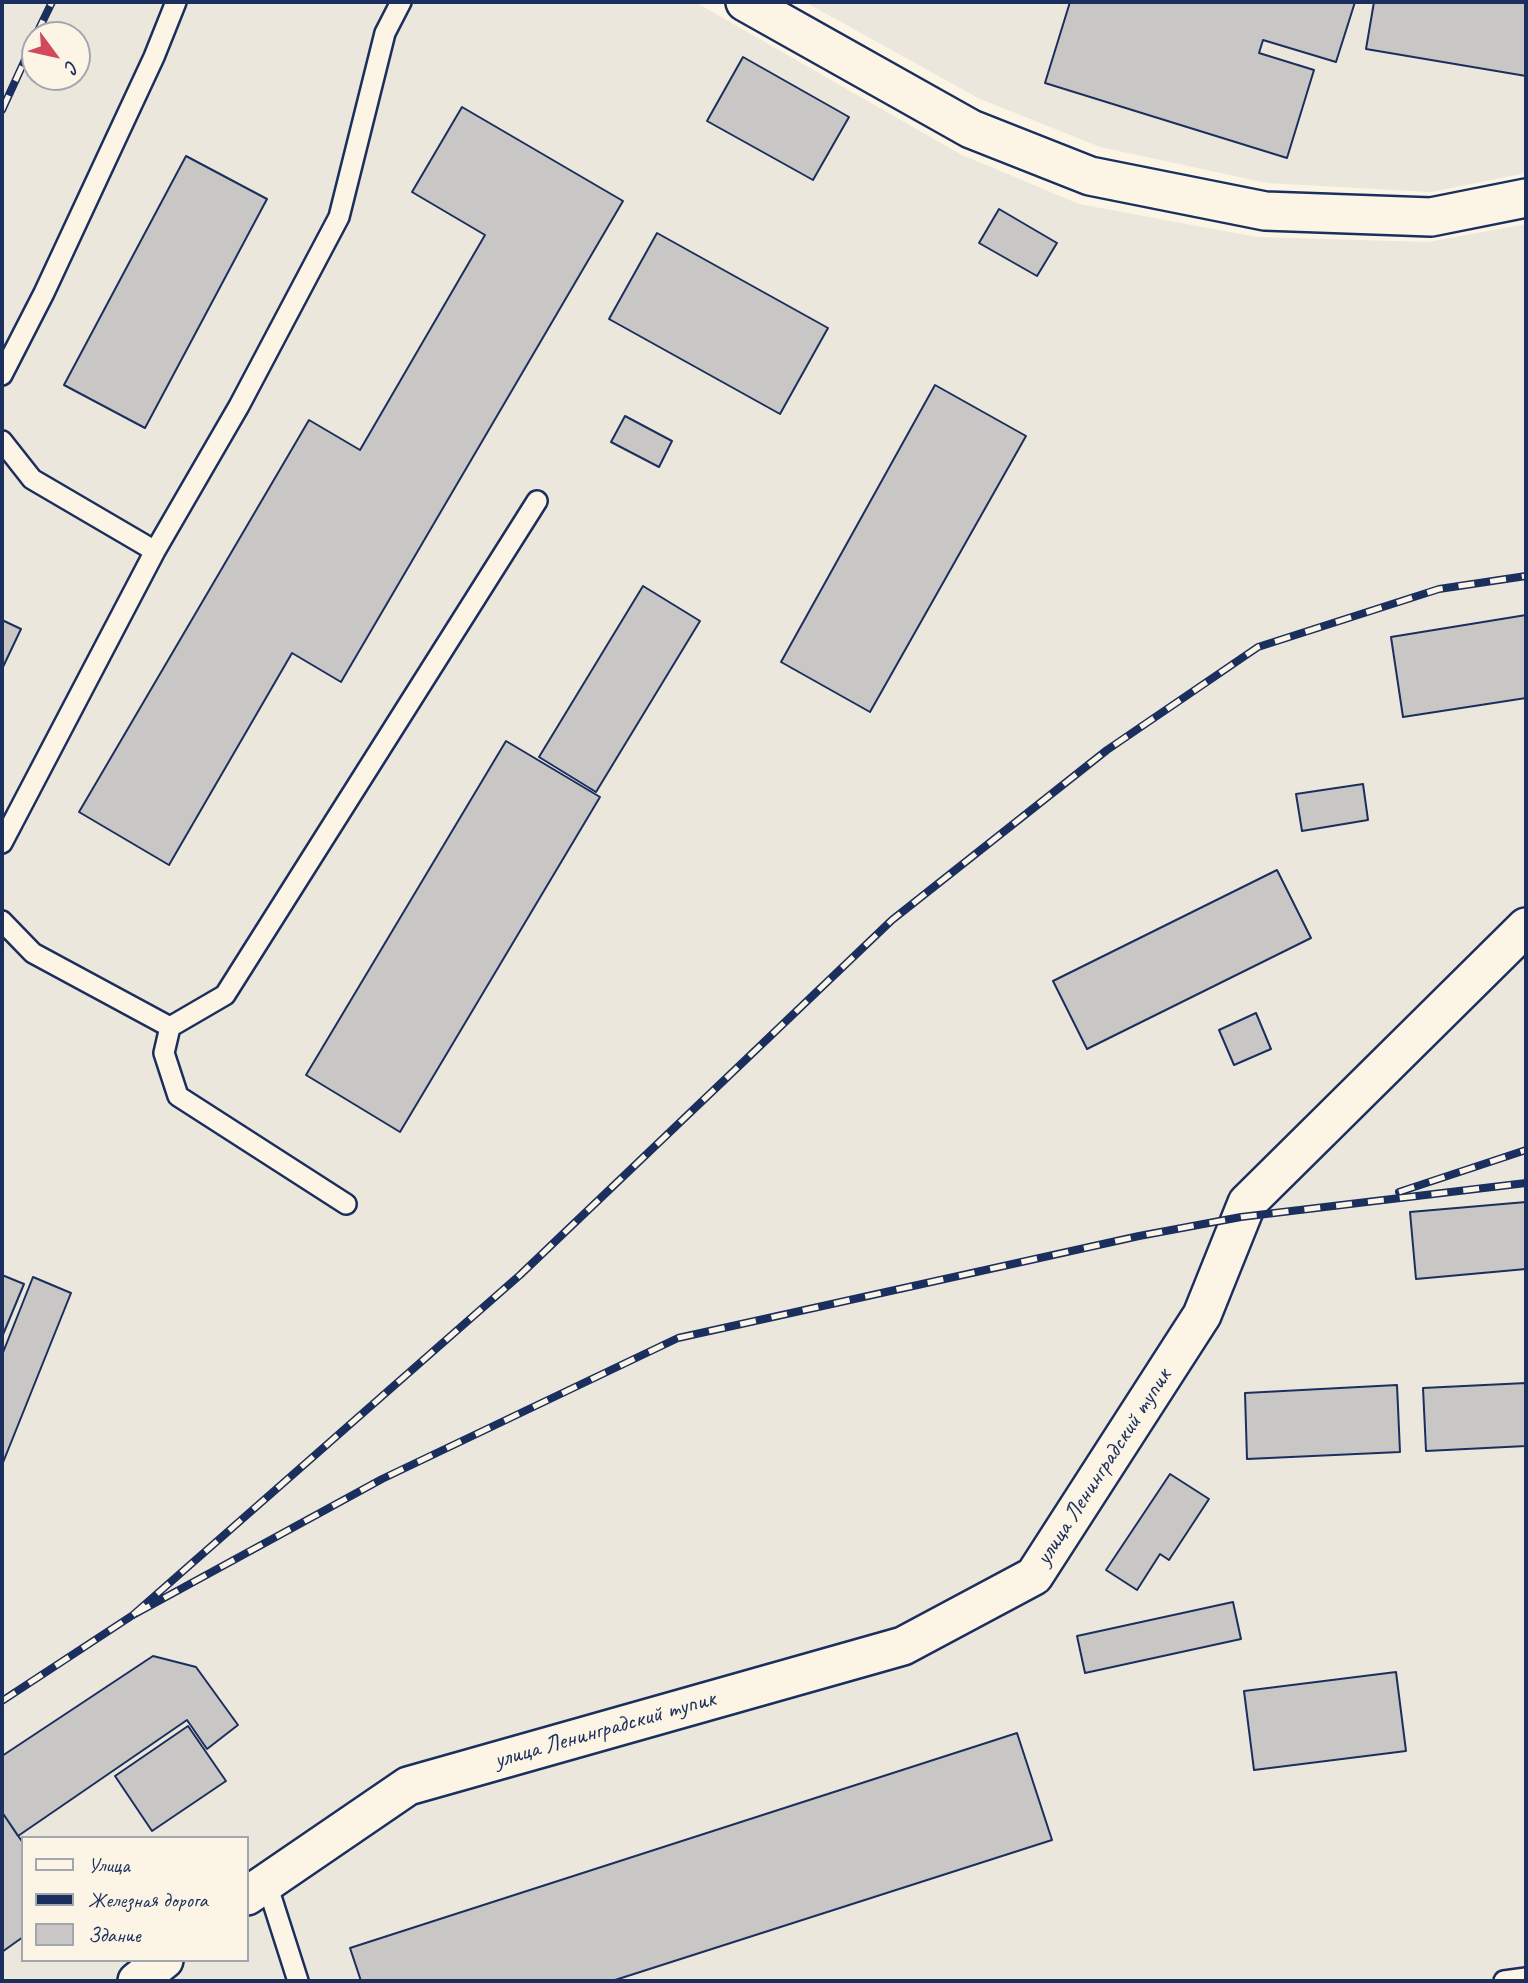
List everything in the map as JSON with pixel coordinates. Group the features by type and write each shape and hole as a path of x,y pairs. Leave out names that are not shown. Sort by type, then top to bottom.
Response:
{"street":[{"path":"745,2 971,129 1090,176 1265,211 1432,217 1526,198"},
{"name":"улица Ленинградский тупик","path":"257,1888 408,1786 903,1646 1034,1576 1202,1315 1247,1203 1526,927"},
{"path":"137,1981 161,1962"}],"lane":[{"path":"2,375 56,268 154,57 176,2"},
{"path":"2,843 155,551 239,406 339,217 385,33 401,2"},
{"path":"2,441 32,479 155,551"},
{"path":"346,1204 178,1096 164,1053 170,1027 225,995 537,501"},
{"path":"2,921 33,953 170,1027"},
{"path":"257,1888 298,1981"},
{"path":"1504,1981 1526,1978"}],"shaded area":[{"path":"2,2 695,2 960,154 1079,204 1257,237 1428,242 1526,224 1526,1981 2,1981"},
{"path":"805,2 1526,2 1526,173 1431,192 1267,183 1100,147 978,98"}],"building":[{"path":"1070,2 1355,2 1336,62 1263,40 1259,53 1314,70 1287,158 1045,83"},
{"path":"1374,2 1526,2 1526,76 1366,49"},
{"path":"743,57 849,117 813,180 707,121"},
{"path":"462,107 623,201 341,682 292,653 169,865 79,812 309,420 360,450 485,235 412,192"},
{"path":"186,156 267,199 145,428 64,385"},
{"path":"999,209 1057,243 1037,276 979,243"},
{"path":"657,233 828,328 780,414 609,319"},
{"path":"935,385 1026,436 870,712 781,662"},
{"path":"625,416 672,441 659,467 611,442"},
{"path":"643,586 700,621 596,792 539,757"},
{"path":"1526,615 1526,698 1403,717 1391,637"},
{"path":"2,620 21,629 2,669"},
{"path":"506,741 600,797 400,1132 306,1075"},
{"path":"1363,784 1368,820 1302,831 1296,794"},
{"path":"1277,870 1311,938 1087,1049 1053,981"},
{"path":"1256,1013 1271,1049 1234,1065 1219,1030"},
{"path":"1526,1202 1526,1269 1416,1279 1410,1212"},
{"path":"2,1275 24,1284 2,1337"},
{"path":"33,1277 71,1293 2,1465 2,1355"},
{"path":"1526,1383 1526,1446 1426,1451 1423,1388"},
{"path":"1397,1385 1400,1452 1247,1459 1245,1393"},
{"path":"1170,1474 1209,1499 1169,1560 1160,1554 1137,1590 1106,1570"},
{"path":"1233,1602 1241,1639 1085,1673 1077,1636"},
{"path":"153,1656 196,1667 238,1725 207,1749 187,1720 18,1836 2,1812 2,1756"},
{"path":"1396,1672 1406,1751 1254,1770 1244,1691"},
{"path":"188,1726 226,1781 152,1831 115,1776"},
{"path":"1017,1733 1052,1840 612,1981 361,1981 350,1948"},
{"path":"2,1812 21,1840 21,1938 2,1952"}],"railway":[{"path":"43,21 52,2"},
{"path":"2,110 21,69"},
{"path":"133,1615 520,1275 892,920 1107,750 1258,647 1439,589 1526,576"},
{"path":"1399,1192 1526,1150"},
{"path":"2,1701 133,1615 382,1479 678,1338 1139,1236 1241,1217 1526,1183"}]}
